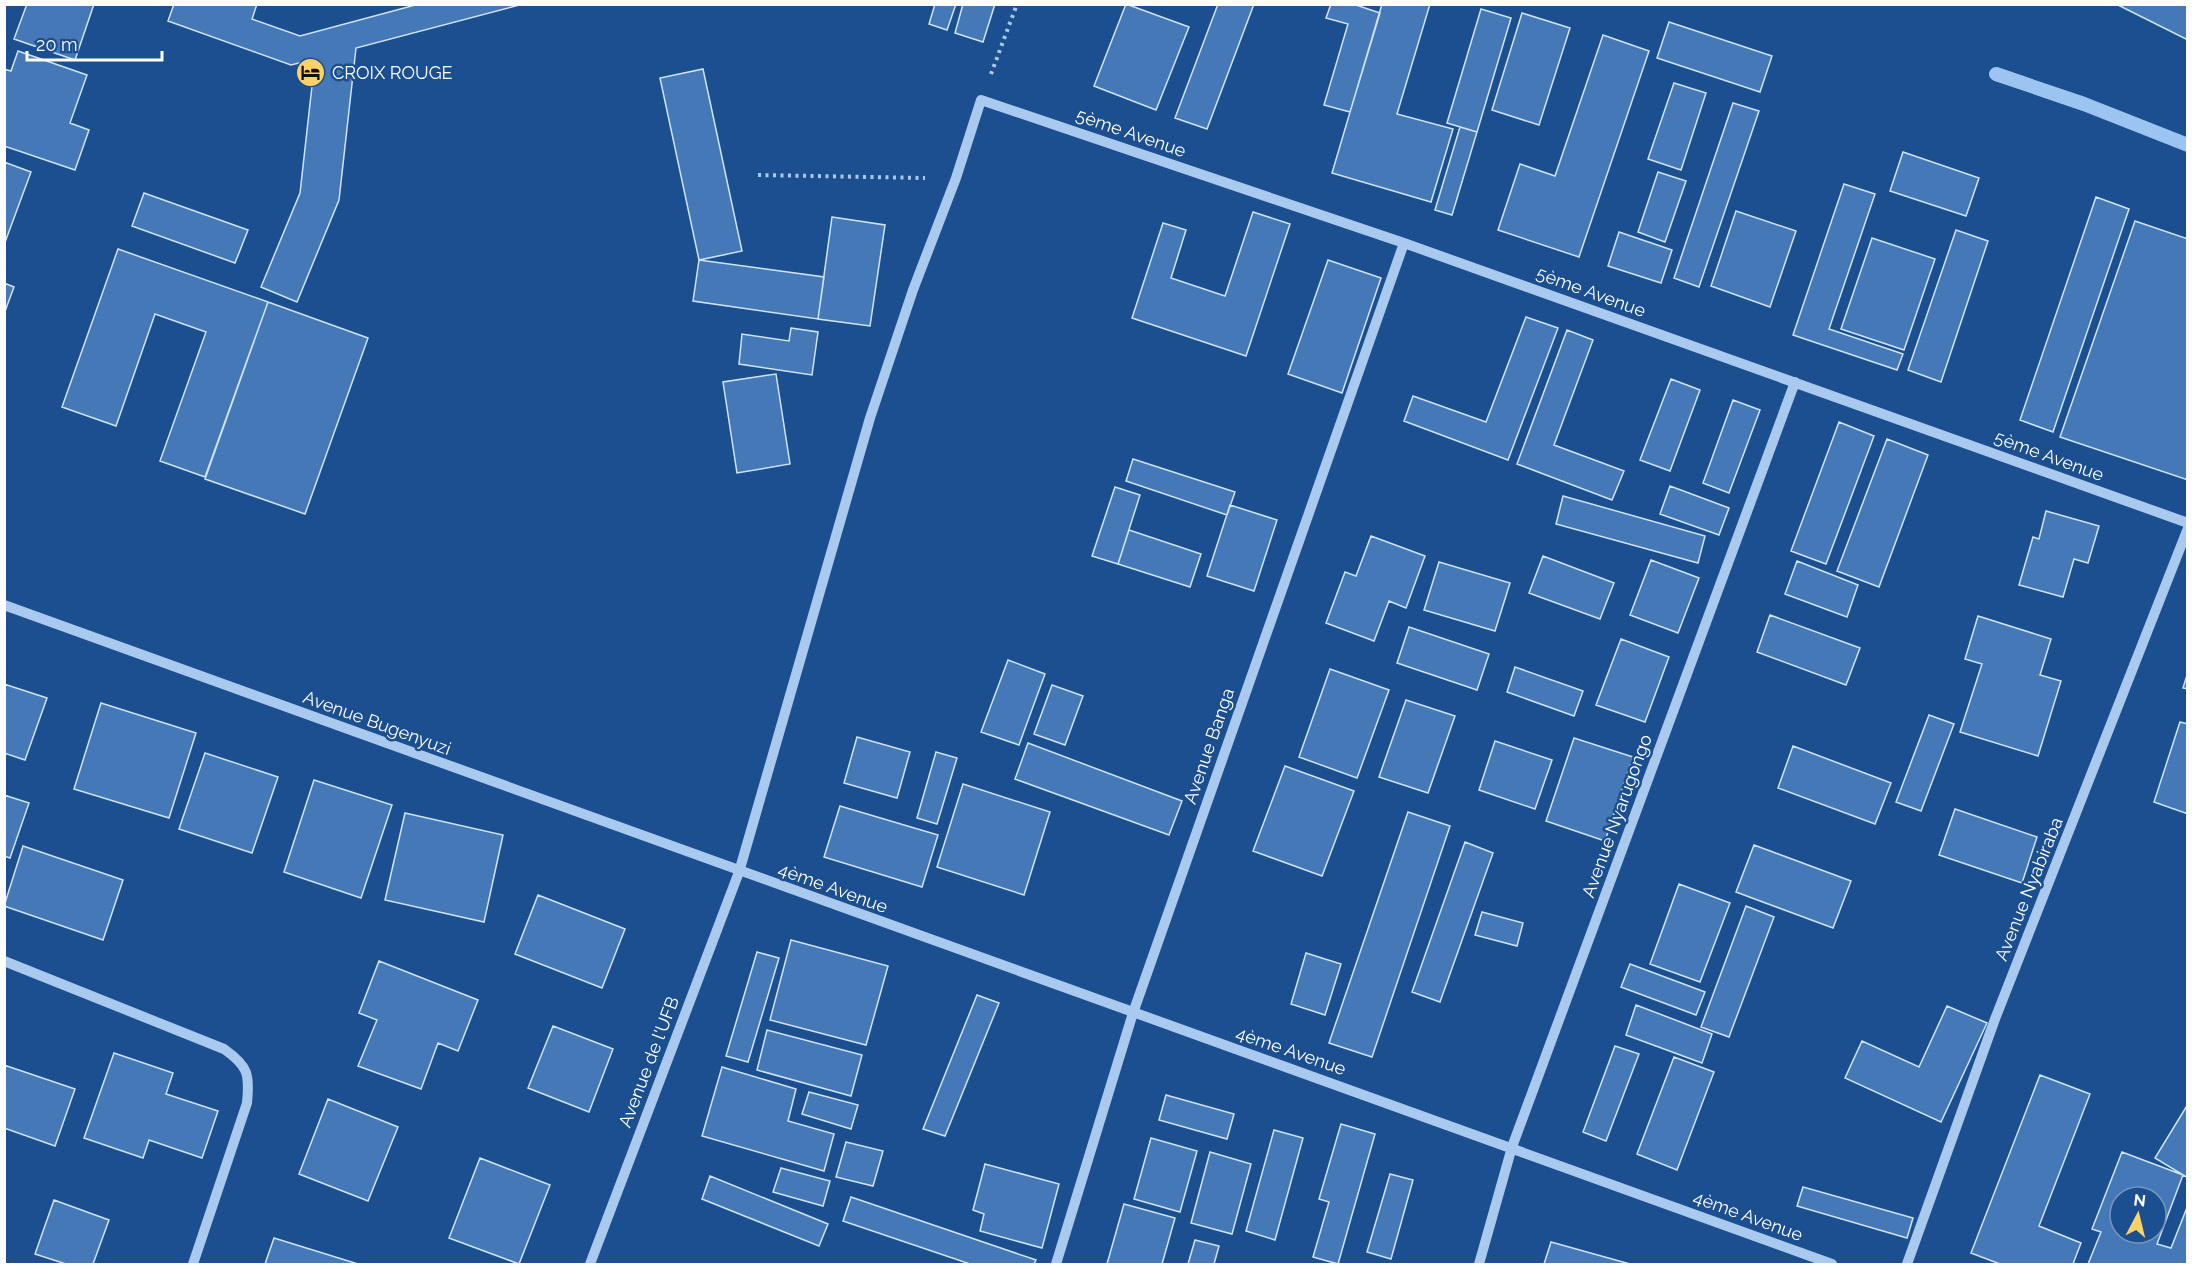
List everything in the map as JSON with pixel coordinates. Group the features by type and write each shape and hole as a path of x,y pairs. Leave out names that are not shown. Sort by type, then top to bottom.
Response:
{"street":[{"name":"Avenue de l'UFB","path":"590,1264 739,872 870,418 913,290 956,178 981,100"},
{"name":"5ème Avenue","path":"981,100 1404,243 2187,523"},
{"name":"Avenue Banga","path":"1056,1264 1133,1013 1404,243"},
{"name":"Avenue Nyarugongo","path":"1479,1264 1512,1147 1795,382"},
{"name":"Avenue Nyabiraba","path":"1907,1264 1995,1019 2187,528"},
{"name":"Avenue Bugenyuzi","path":"4,605 739,872"},
{"name":"4ème Avenue","path":"739,872 1512,1147 1832,1264"},
{"path":"4,961 224,1049 243,1062 249,1082 247,1103 193,1264"}],"path":[{"path":"981,100 1017,4"},
{"path":"758,175 956,178"}],"building":[{"path":"27,4 94,4 75,60 14,39"},
{"path":"174,4 257,4 252,19 300,36 419,4 523,4 356,48 339,200 297,302 261,287 300,193 315,59 291,65 168,21"},
{"path":"935,4 956,4 947,30 929,24"},
{"path":"963,4 995,4 983,42 955,33"},
{"path":"1126,4 1189,27 1156,110 1094,86"},
{"path":"1218,4 1254,4 1207,129 1175,118"},
{"path":"1331,4 1353,4 1380,13 1350,112 1324,105 1348,24 1326,18"},
{"path":"1382,4 1430,4 1397,114 1453,129 1431,202 1332,173"},
{"path":"2116,4 2188,4 2188,40"},
{"path":"1481,9 1511,18 1477,132 1447,123"},
{"path":"1522,13 1570,28 1539,125 1492,110"},
{"path":"1669,22 1772,56 1760,92 1657,58"},
{"path":"1603,35 1649,51 1579,257 1498,230 1520,164 1555,176"},
{"path":"18,51 87,75 70,123 89,130 75,170 4,146 4,69 11,71"},
{"path":"703,69 742,251 699,260 660,78"},
{"path":"1674,83 1706,93 1681,170 1648,159"},
{"path":"1733,103 1759,111 1699,287 1674,278"},
{"path":"1460,127 1477,132 1452,215 1435,210"},
{"path":"1903,152 1979,178 1966,216 1890,191"},
{"path":"4,162 31,172 4,245"},
{"path":"1658,172 1686,181 1665,242 1638,232"},
{"path":"1844,184 1875,194 1829,329 1903,354 1897,370 1793,335"},
{"path":"144,193 248,230 235,263 132,226"},
{"path":"2096,197 2129,209 2053,432 2020,420"},
{"path":"1736,211 1796,231 1770,307 1711,286"},
{"path":"1253,212 1290,224 1246,356 1132,318 1163,223 1186,230 1171,278 1225,296"},
{"path":"832,217 885,225 870,326 818,319"},
{"path":"2135,221 2188,239 2188,480 2060,437"},
{"path":"1956,230 1988,241 1941,382 1908,370"},
{"path":"1619,232 1672,250 1661,283 1608,266"},
{"path":"1872,238 1935,259 1904,350 1841,329"},
{"path":"118,249 268,302 205,477 160,461 206,332 155,314 116,426 62,407"},
{"path":"699,260 824,277 818,319 693,301"},
{"path":"1328,260 1381,278 1342,393 1288,374"},
{"path":"4,283 14,287 4,314"},
{"path":"268,302 368,338 305,514 205,479"},
{"path":"1526,317 1558,328 1508,460 1404,421 1413,396 1486,422"},
{"path":"791,328 818,332 812,375 739,364 742,334 789,341"},
{"path":"1567,330 1593,340 1554,445 1624,471 1612,500 1517,464"},
{"path":"776,374 790,464 737,473 723,382"},
{"path":"1671,379 1700,390 1670,471 1640,460"},
{"path":"1733,400 1760,410 1729,493 1703,483"},
{"path":"1839,422 1874,436 1826,564 1791,551"},
{"path":"1887,439 1928,455 1879,587 1837,571"},
{"path":"1133,459 1235,492 1227,515 1126,481"},
{"path":"1670,486 1729,508 1719,535 1660,514"},
{"path":"1115,487 1140,495 1118,564 1092,556"},
{"path":"1563,496 1705,536 1698,563 1556,524"},
{"path":"1230,505 1277,520 1254,591 1207,576"},
{"path":"2046,511 2099,526 2088,563 2074,559 2063,597 2019,585 2033,537 2039,539"},
{"path":"1129,530 1201,554 1190,587 1118,564"},
{"path":"1371,536 1425,556 1406,608 1389,601 1374,641 1326,623 1345,572 1356,576"},
{"path":"1543,556 1614,583 1600,619 1529,593"},
{"path":"1651,560 1699,578 1678,633 1630,615"},
{"path":"1797,561 1858,585 1847,617 1785,594"},
{"path":"1439,562 1510,583 1495,631 1424,610"},
{"path":"1770,615 1860,648 1846,685 1757,652"},
{"path":"1978,616 2051,639 2040,675 2061,681 2038,756 1960,732 1982,664 1965,659"},
{"path":"1409,627 1489,654 1477,690 1397,663"},
{"path":"1621,639 1669,657 1645,722 1596,705"},
{"path":"1008,660 1045,674 1019,745 981,732"},
{"path":"1515,667 1583,691 1574,716 1507,692"},
{"path":"1330,669 1389,690 1357,778 1299,757"},
{"path":"2188,672 2188,689 2183,688"},
{"path":"4,684 47,698 25,760 4,753"},
{"path":"1052,685 1083,696 1065,745 1034,734"},
{"path":"1406,700 1455,716 1428,793 1379,777"},
{"path":"101,703 196,733 169,818 74,789"},
{"path":"1929,715 1954,724 1921,811 1896,802"},
{"path":"2180,722 2188,724 2188,814 2154,802"},
{"path":"857,737 910,752 897,798 844,783"},
{"path":"1574,738 1633,757 1605,841 1546,821"},
{"path":"1495,741 1552,760 1535,809 1479,790"},
{"path":"1028,743 1182,801 1169,835 1015,779"},
{"path":"1793,746 1891,783 1875,824 1778,788"},
{"path":"936,752 957,758 937,824 917,818"},
{"path":"205,753 278,777 252,853 179,829"},
{"path":"1285,766 1354,791 1322,876 1253,851"},
{"path":"314,780 392,805 361,898 284,872"},
{"path":"963,784 1050,812 1024,895 937,867"},
{"path":"4,795 29,803 10,858 4,856"},
{"path":"840,806 938,835 922,887 824,857"},
{"path":"1955,809 2037,837 2022,883 1939,855"},
{"path":"1408,812 1450,826 1372,1057 1329,1043"},
{"path":"405,813 503,835 484,922 385,900"},
{"path":"1465,842 1493,853 1440,1002 1412,992"},
{"path":"1754,845 1851,881 1833,928 1736,892"},
{"path":"23,846 123,880 103,940 4,906"},
{"path":"1679,884 1730,903 1700,982 1650,964"},
{"path":"538,895 625,929 602,988 515,954"},
{"path":"1746,906 1774,917 1729,1037 1701,1027"},
{"path":"1482,912 1523,923 1517,946 1475,935"},
{"path":"791,940 888,966 866,1045 770,1020"},
{"path":"757,952 779,958 748,1062 726,1056"},
{"path":"1306,953 1341,964 1325,1015 1291,1004"},
{"path":"379,961 478,1000 458,1051 438,1043 421,1089 358,1066 377,1020 359,1013"},
{"path":"1630,964 1705,992 1696,1015 1621,987"},
{"path":"977,995 999,1003 945,1136 923,1129"},
{"path":"1636,1005 1712,1034 1702,1063 1626,1035"},
{"path":"1947,1006 1987,1023 1941,1122 1845,1078 1862,1041 1919,1067"},
{"path":"553,1026 613,1049 589,1112 528,1088"},
{"path":"767,1030 862,1055 851,1096 757,1070"},
{"path":"1615,1046 1639,1054 1606,1141 1583,1132"},
{"path":"114,1053 173,1073 166,1094 218,1111 202,1158 149,1140 143,1158 84,1138"},
{"path":"1674,1057 1714,1072 1677,1170 1637,1154"},
{"path":"4,1065 75,1089 55,1146 4,1128"},
{"path":"722,1067 796,1089 788,1121 834,1134 824,1171 702,1136"},
{"path":"2040,1075 2090,1094 2039,1226 2081,1243 2073,1264 2000,1264 1971,1253"},
{"path":"809,1092 858,1105 851,1129 802,1114"},
{"path":"1166,1095 1234,1114 1227,1139 1159,1120"},
{"path":"328,1099 398,1127 368,1201 299,1174"},
{"path":"2188,1104 2188,1178 2155,1158"},
{"path":"1341,1124 1375,1134 1338,1264 1313,1257 1329,1202 1319,1199"},
{"path":"1274,1130 1303,1138 1275,1240 1246,1231"},
{"path":"1151,1138 1197,1151 1180,1212 1134,1199"},
{"path":"846,1142 883,1151 873,1186 836,1177"},
{"path":"1210,1152 1251,1164 1232,1234 1191,1223"},
{"path":"2122,1152 2183,1175 2168,1215 2168,1185 2109,1185"},
{"path":"480,1158 550,1185 519,1264 449,1238"},
{"path":"985,1164 1059,1184 1042,1248 980,1231 984,1214 973,1210"},
{"path":"781,1168 830,1181 823,1206 773,1192"},
{"path":"1390,1174 1413,1180 1391,1259 1367,1252"},
{"path":"710,1176 828,1224 819,1246 702,1199"},
{"path":"1803,1187 1913,1218 1907,1238 1797,1206"},
{"path":"2108,1188 2108,1245 2160,1245 2171,1248 2188,1205 2188,1264 2088,1264 2101,1232 2092,1229"},
{"path":"851,1197 1036,1260 1034,1264 970,1264 843,1221"},
{"path":"54,1200 109,1220 93,1264 66,1264 35,1254"},
{"path":"1124,1204 1175,1218 1162,1264 1107,1264"},
{"path":"274,1238 358,1264 265,1264"},
{"path":"1195,1240 1219,1246 1214,1264 1188,1264"},
{"path":"1551,1242 1630,1264 1544,1264"}],"waterway":[{"path":"1996,74 2084,104 2188,145"}],"place":[{"name":"CROIX ROUGE","path":"311,73"}]}
